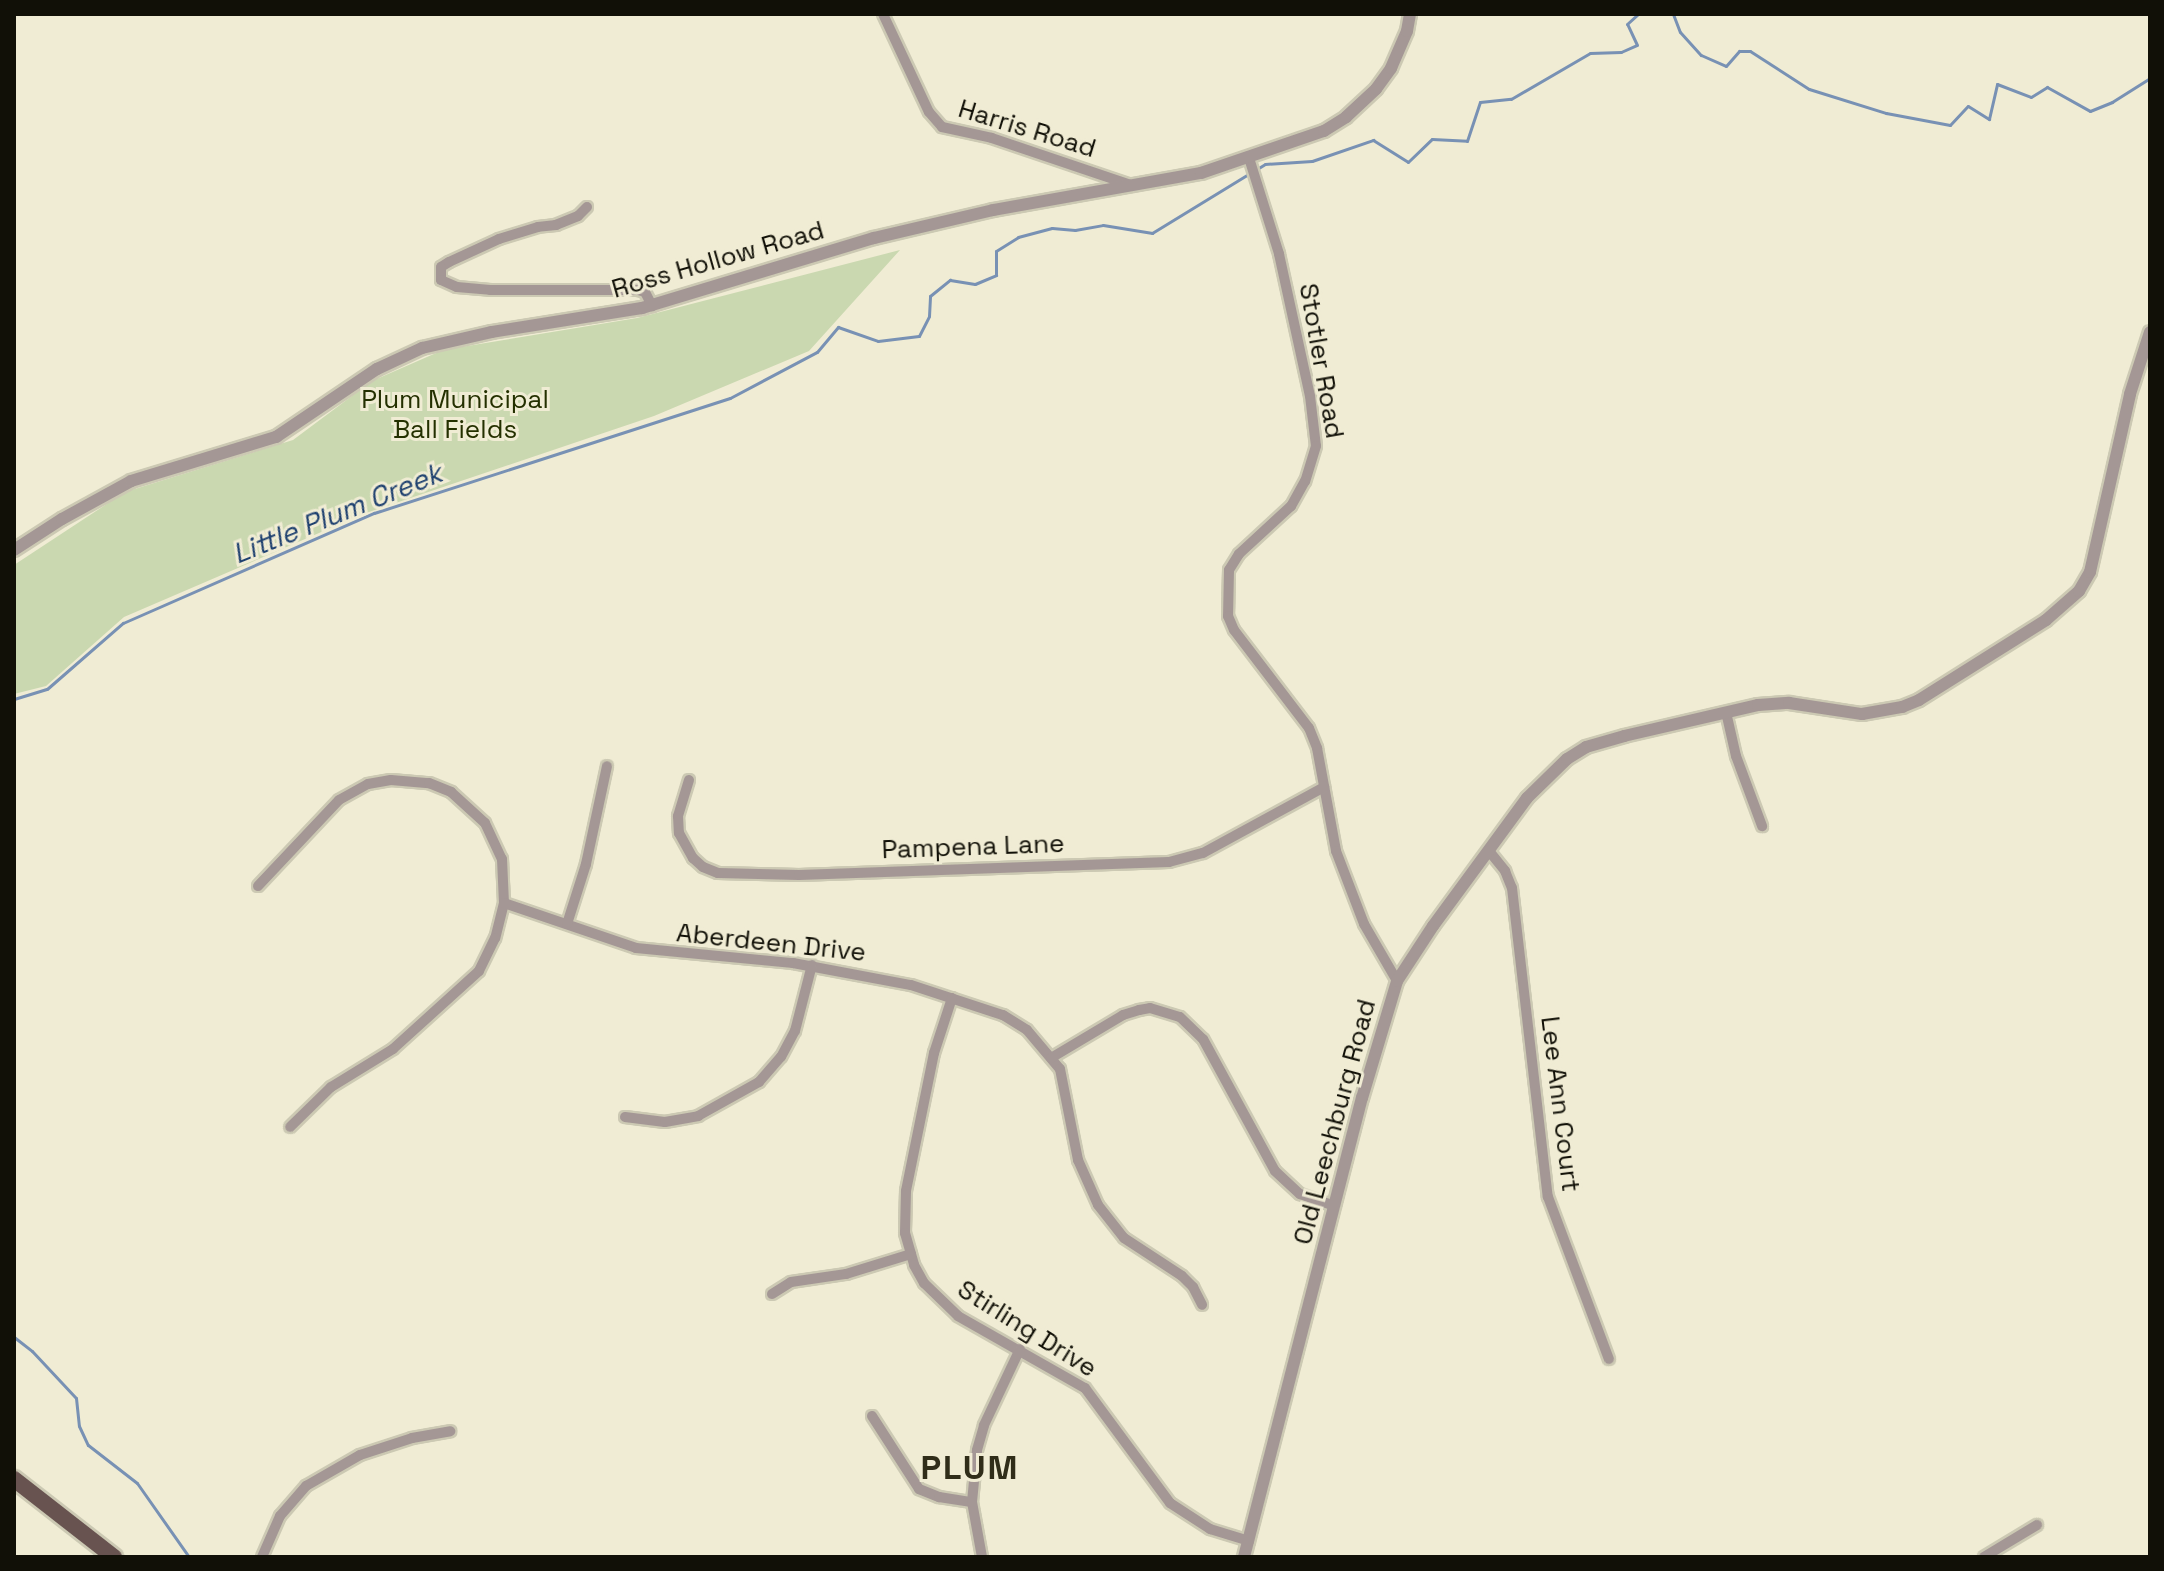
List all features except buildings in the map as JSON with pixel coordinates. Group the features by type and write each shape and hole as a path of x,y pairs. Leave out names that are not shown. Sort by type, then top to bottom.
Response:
{"main road":[{"path":"14,1479 114,1557"}],"street":[{"name":"Harris Road","path":"883,14 929,112 942,127 1011,143 1128,184"},
{"name":"Ross Hollow Road","path":"14,550 131,481 276,437 377,369 412,352 465,337 652,306 874,238 1128,184 1250,163 1324,131 1361,104 1391,68 1407,31 1410,14"},
{"name":"Stotler Road","path":"1250,163 1279,254 1312,410 1316,446 1310,471 1291,506 1239,554 1229,570 1226,600 1234,630 1309,728 1317,748 1336,851 1364,924 1397,981"},
{"path":"587,207 578,216 556,225 499,239 449,262 441,267 441,280 457,287 490,290 638,290 645,292 652,306"},
{"name":"Old Leechburg Road","path":"1244,1557 1378,1036 1397,981 1433,926 1527,798 1567,759 1586,747 1624,736 1726,712 1789,703 1862,714 1902,707 1919,700 2046,620 2085,584 2090,572 2130,394 2150,332"},
{"path":"1726,712 1736,756 1762,826"},
{"path":"567,924 586,864 607,766"},
{"path":"258,886 339,800 368,784 412,780 451,792 485,823 498,842 502,859 504,903 492,946 479,971 393,1049 331,1087 290,1127"},
{"name":"Pampena Lane","path":"689,780 678,816 679,833 693,858 703,867 718,873 799,875 1169,862 1203,853 1324,787"},
{"name":"Lee Ann Court","path":"1489,851 1505,871 1512,888 1548,1197 1609,1359"},
{"name":"Aberdeen Drive","path":"504,903 662,953 851,971 1003,1015 1027,1030 1060,1069 1078,1160 1098,1205 1124,1238 1182,1276 1202,1305"},
{"path":"625,1117 665,1122 698,1116 759,1082 781,1057 795,1031 812,965"},
{"name":"Stirling Drive","path":"952,998 934,1053 906,1191 905,1233 924,1283 948,1308 1085,1388 1170,1503 1210,1529 1249,1541"},
{"path":"1051,1058 1123,1015 1150,1008 1180,1017 1203,1039 1275,1171 1300,1194 1334,1206"},
{"path":"772,1294 791,1282 846,1274 911,1254"},
{"path":"982,1557 972,1502 977,1450 984,1425 1020,1349"},
{"path":"872,1416 919,1489 939,1497 972,1502"},
{"path":"262,1557 280,1516 306,1486 360,1455 412,1438 450,1431"},
{"path":"1984,1557 2037,1525"}],"green space":[{"name":"Plum Municipal Ball Fields","path":"900,250 809,351 654,416 363,514 124,617 46,686 14,694 14,565 125,492 293,440 372,381 443,350 637,318"}],"waterway":[{"name":"Little Plum Creek","path":"1257,169 1265,164 1312,161 1373,140 1408,162 1432,139 1467,141 1480,102 1511,99 1590,53 1621,52 1637,45 1627,24 1638,14"},
{"name":"Little Plum Creek","path":"1673,14 1680,32 1701,55 1726,66 1739,51 1750,51 1809,89 1886,113 1950,125 1968,106 1989,119 1997,84 2031,97 2047,87 2090,111 2112,102 2150,78"},
{"name":"Little Plum Creek","path":"14,699 47,689 123,623 374,513 730,398 817,352 838,327 878,341 919,336 929,316 930,296 950,280 975,284 996,275 996,251 1018,237 1052,228 1075,230 1103,225 1152,233 1250,173"},
{"path":"14,1337 32,1351 76,1398 79,1426 88,1445 137,1483 189,1557"}],"district":[{"name":"PLUM","path":"970,1468"}]}
